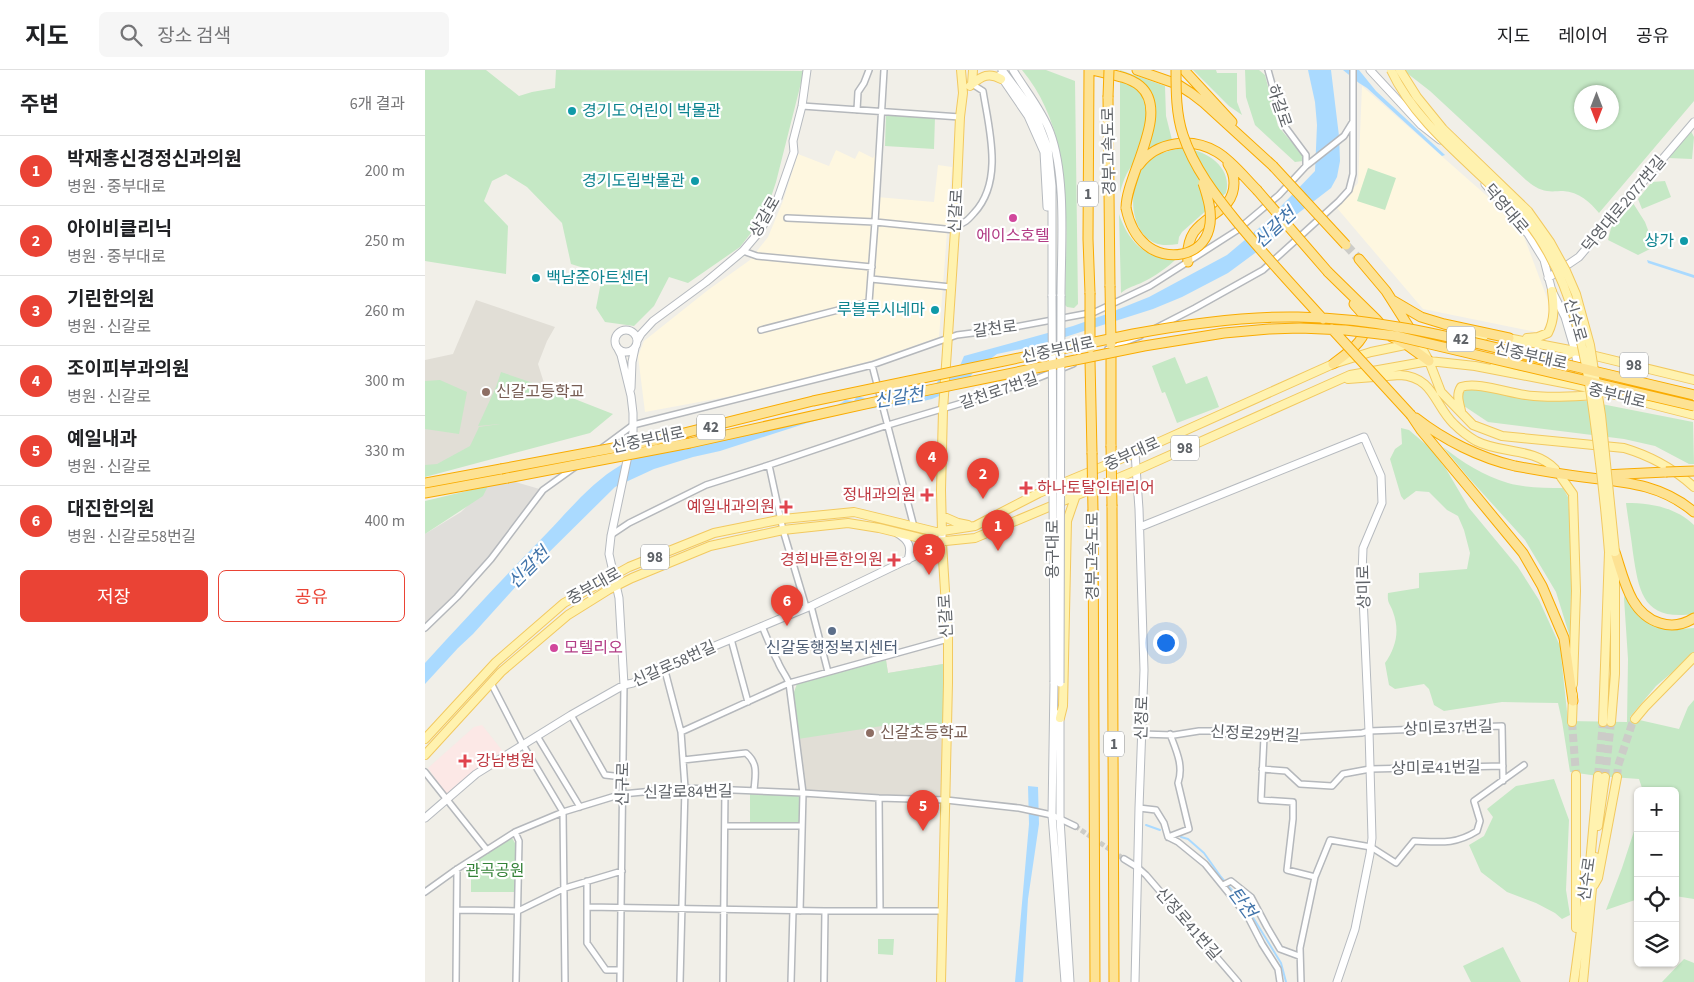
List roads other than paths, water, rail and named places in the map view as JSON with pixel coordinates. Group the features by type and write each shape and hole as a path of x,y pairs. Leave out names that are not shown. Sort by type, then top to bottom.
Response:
{"highway":[{"name":"경부고속도로","path":"1090,70 1088,94 1088,238 1093,511 1095,982"},
{"path":"1090,70 1133,82 1140,86 1149,100 1151,117 1149,129 1127,196 1126,208 1129,221 1139,238 1153,250 1169,255 1191,252 1203,242 1210,222 1209,204 1200,174 1184,139 1179,120 1176,89 1177,70"},
{"name":"경부고속도로","path":"1109,70 1114,982"},
{"path":"1137,70 1177,84 1191,93 1273,166"},
{"path":"1184,70 1346,245"},
{"path":"1132,179 1146,156 1162,147 1173,144 1200,145 1222,156 1257,190 1328,272 1363,316 1365,329 1360,340 1333,364"},
{"path":"1188,262 1188,249 1194,232 1227,204 1232,196 1233,172 1222,156"},
{"path":"1200,174 1259,249 1411,415 1421,430 1523,554 1543,586 1565,638 1573,701"},
{"path":"1359,259 1392,300 1419,343"},
{"path":"1328,272 1392,337 1429,361"},
{"path":"1392,300 1413,313 1444,324 1514,338"},
{"name":"신중부대로","path":"425,483 656,440 813,401 1133,334 1223,320 1299,316 1394,325 1694,395"},
{"name":"신중부대로","path":"425,493 691,443 924,391 1144,346 1224,333 1269,329 1345,330 1396,336 1694,406"},
{"path":"1411,415 1453,442 1513,465 1630,482 1673,496 1694,512"},
{"path":"1581,476 1694,471"},
{"path":"1612,552 1631,598 1639,610 1652,620 1667,625 1678,625 1694,618"}],"main road":[{"name":"신갈로","path":"942,532 943,407 963,93 961,70"},
{"path":"972,84 973,70"},
{"name":"신수로","path":"1391,70 1415,108 1446,141 1523,215 1559,273 1572,306 1583,344 1612,552"},
{"name":"신수로","path":"1400,70 1417,97 1443,129 1528,211 1550,242 1576,294 1590,345 1602,424 1612,552 1615,674 1607,722"},
{"path":"963,93 981,77 989,74 1001,79"},
{"path":"1514,338 1538,337 1548,333 1554,306 1552,291"},
{"name":"중부대로","path":"425,739 496,662 564,603 629,567 714,533 781,520 854,512 936,532 975,526 1039,493 1135,453 1333,364 1371,352 1440,338 1470,335 1514,338 1694,380"},
{"path":"1419,343 1429,361 1441,392 1473,425 1502,436 1624,448 1642,453 1661,462 1694,487"},
{"path":"1475,366 1495,367 1546,363 1575,351"},
{"name":"중부대로","path":"425,755 491,683 526,649 568,615 617,586 663,564 710,546 783,530 848,523 879,528 942,543 975,538 1137,470 1359,372 1429,361 1475,366 1581,386 1694,415"},
{"path":"1339,380 1400,375 1420,380 1428,388 1453,424 1476,441 1504,450 1531,454 1555,469"},
{"path":"1461,413 1457,397 1461,387 1469,384 1535,396 1556,397 1612,394"},
{"path":"1561,477 1573,494 1576,592 1572,722"},
{"path":"1060,718 1063,697 1067,521 1075,495"},
{"path":"942,516 958,524 975,526"},
{"name":"신갈로","path":"941,982 948,639 942,543"},
{"path":"1635,719 1694,657"},
{"path":"1576,775 1575,873 1578,942"},
{"name":"신수로","path":"1573,982 1601,776 1583,982"},
{"path":"1592,889 1599,878 1617,777"}],"street":[{"name":"상갈로","path":"636,344 641,334 653,321 706,282 743,251 760,231 778,198 794,152 793,141 803,106 807,70"},
{"path":"857,110 858,92 869,70"},
{"path":"761,330 869,302 884,70"},
{"path":"1000,70 1001,79 1028,116 1044,152 1052,266"},
{"name":"용구대로","path":"1000,70 1029,106 1038,122 1047,148 1051,168 1060,819 1070,982"},
{"name":"용구대로","path":"1013,70 1050,131 1057,156 1061,198 1057,682 1052,815 1065,982"},
{"name":"하갈로","path":"1268,70 1283,124 1306,155 1306,166"},
{"path":"1352,123 1353,70"},
{"name":"덕영대로","path":"1370,70 1421,125 1466,161 1528,234 1544,260 1547,278 1565,317 1575,351 1581,386"},
{"path":"787,218 955,228 965,223 982,205 992,172 991,140 983,91 972,84"},
{"path":"803,106 961,117"},
{"name":"덕영대로2077번길","path":"1547,278 1579,257 1694,122"},
{"name":"갈천로","path":"633,429 872,365 947,341 968,332 1004,329 1095,312 1150,286 1236,231 1279,195 1306,166 1344,136 1352,123"},
{"name":"갈천로7번길","path":"611,536 629,524 706,485 943,407 1039,378 1134,338 1195,308 1263,270 1349,190 1353,174 1352,123"},
{"path":"743,251 757,256 872,267"},
{"path":"1544,260 1556,264 1569,262 1579,257"},
{"path":"871,279 951,287"},
{"name":"상갈로","path":"630,331 653,321"},
{"path":"622,331 630,331 635,336 636,344 632,362 631,396 615,342 617,335 622,331"},
{"path":"618,349 627,352 636,344"},
{"path":"872,365 914,527"},
{"name":"신구로","path":"620,982 624,686 617,586 609,554 633,429 631,396"},
{"path":"425,628 457,597 491,559 543,490 633,429"},
{"name":"상미로","path":"1140,527 1364,437 1382,480 1382,503 1363,548 1371,847 1355,929 1337,982"},
{"name":"신정로","path":"1135,453 1140,527 1144,670 1135,982"},
{"path":"769,465 783,530 828,672"},
{"name":"신갈로","path":"942,532 942,543"},
{"path":"897,533 909,544 911,550 908,560"},
{"name":"신갈로58번길","path":"425,818 476,774 571,715 624,686 664,667 808,607 942,543"},
{"path":"762,626 789,683 803,793 800,911"},
{"path":"731,639 748,702"},
{"path":"681,732 789,683 948,639"},
{"path":"664,667 681,732 685,788 680,982"},
{"path":"491,683 523,745 563,812 565,982"},
{"path":"571,715 605,775 623,777"},
{"name":"상미로37번길","path":"1369,731 1503,726 1503,781"},
{"name":"신정로29번길","path":"1141,734 1215,731 1233,735 1281,738 1369,731"},
{"path":"1168,837 1189,829 1177,783 1180,776 1179,756 1170,734"},
{"path":"537,736 581,807"},
{"path":"1264,737 1261,800 1293,802 1287,870 1315,877"},
{"path":"683,760 746,753 753,759 755,766 754,791"},
{"path":"1301,982 1299,956 1315,877 1330,840 1371,847 1396,863 1414,841 1444,842 1465,839 1477,831 1480,821 1474,801 1524,765"},
{"name":"상미로41번길","path":"1262,769 1286,771 1300,784 1332,786 1343,774 1370,769 1503,766"},
{"path":"425,772 487,850"},
{"name":"신갈로84번길","path":"425,892 515,832 563,812 623,794 685,788 946,800 1039,812 1052,815 1075,826"},
{"path":"723,982 725,790"},
{"path":"879,798 881,911"},
{"path":"1139,808 1156,810 1164,823 1168,837 1178,842 1205,864 1223,886 1248,917 1262,944 1279,969 1280,982"},
{"path":"725,826 802,826"},
{"path":"515,832 519,841 516,982"},
{"name":"신정로41번길","path":"1124,859 1137,867 1238,982"},
{"path":"456,982 457,869"},
{"path":"457,910 518,911 565,888 622,871"},
{"path":"1223,886 1231,880 1251,897 1280,949 1299,956"},
{"path":"587,881 587,943 606,970 621,970"},
{"path":"587,907 793,911 942,911"},
{"path":"791,982 793,911"},
{"path":"824,982 825,911"}],"water":[{"name":"신갈천","path":"1308,70 1331,70 1339,136 1340,161 1337,177 1331,188 1292,218 1270,242 1228,273 1182,297 1153,309 1040,345 997,354 974,371 965,385 932,399 906,405 856,410 807,423 720,451 654,469 615,487 528,573 425,684 425,663 582,496 601,479 628,461 660,452 684,450 745,431 748,425 828,409 845,400 854,401 857,396 871,400 935,385 941,377 957,373 964,356 1073,326 1104,315 1149,297 1227,255 1265,223 1315,171 1317,125 1315,102"},
{"path":"1343,70 1359,70 1376,91 1445,155 1442,156 1367,88"},
{"path":"1647,260 1694,275 1694,278 1648,263"},
{"path":"1028,786 1038,787 1039,824 1028,899 1023,982 1015,982 1029,824"}],"waterway":[{"name":"탄천","path":"1146,825 1160,830"},
{"name":"탄천","path":"1181,837 1188,839 1204,853 1249,911 1281,963 1286,982"}],"tunnel":[{"path":"1346,245 1359,259"},
{"path":"1617,777 1618,766 1635,719"},
{"path":"1572,722 1576,775"},
{"path":"1598,776 1603,722"},
{"path":"1605,777 1611,722"},
{"path":"1075,826 1124,859"}],"place":[{"name":"경기도 어린이 박물관","path":"572,111"},
{"name":"경기도립박물관","path":"695,181"},
{"name":"에이스호텔","path":"1013,218"},
{"name":"상가","path":"1684,241"},
{"name":"백남준아트센터","path":"536,278"},
{"name":"루블루시네마","path":"935,310"},
{"name":"신갈고등학교","path":"486,392"},
{"name":"조이피부과의원","path":"932,482"},
{"name":"하나토탈인테리어","path":"1026,488"},
{"name":"정내과의원","path":"927,495"},
{"name":"아이비클리닉","path":"983,499"},
{"name":"예일내과의원","path":"786,507"},
{"name":"박재홍신경정신과의원","path":"998,551"},
{"name":"경희바른한의원","path":"894,560"},
{"name":"기린한의원","path":"929,575"},
{"name":"대진한의원","path":"787,626"},
{"name":"신갈동행정복지센터","path":"832,631"},
{"name":"모텔리오","path":"554,648"},
{"name":"신갈초등학교","path":"870,733"},
{"name":"강남병원","path":"465,761"},
{"name":"예일내과","path":"923,831"}],"park label":[{"name":"관곡공원","path":"495,871"}]}
